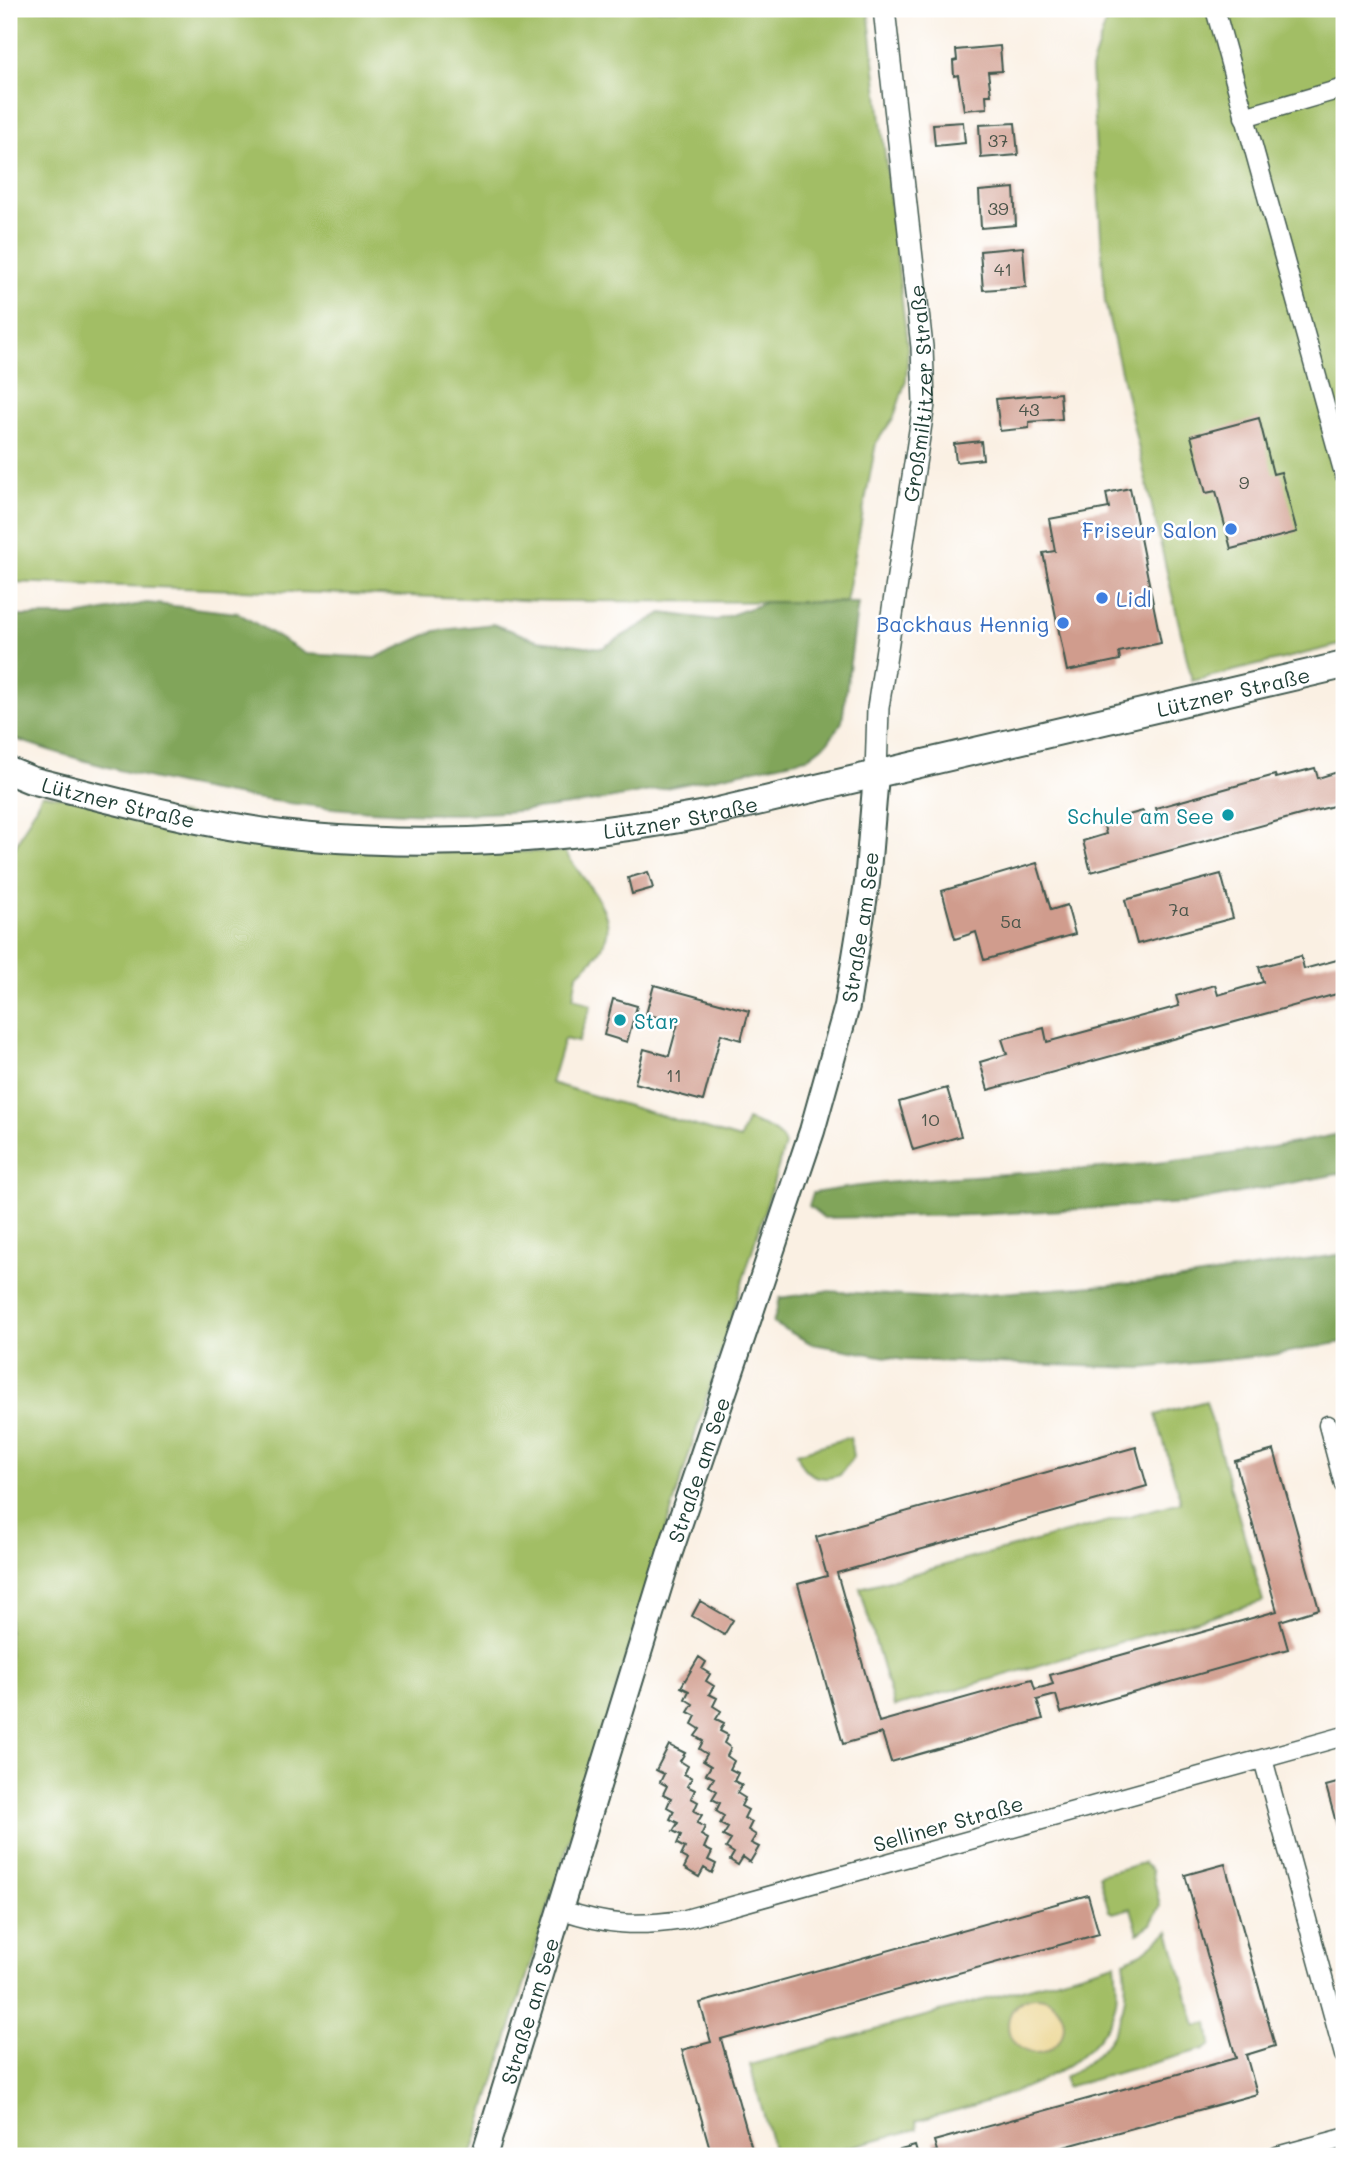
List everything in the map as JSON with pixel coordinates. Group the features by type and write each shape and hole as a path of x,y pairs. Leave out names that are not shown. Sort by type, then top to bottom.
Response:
{"main road":[{"name":"Lützner Straße","path":"9,771 31,780 182,818 311,837 437,840 569,835 635,827 876,775 1344,665"},
{"name":"Straße am See","path":"484,2156 562,1910 669,1555 796,1183 832,1059 847,1006 867,883 876,775"}],"street":[{"name":"Großmiltitzer Straße","path":"876,775 878,708 898,597 924,404 922,347 884,9"},
{"path":"1215,9 1342,454 1344,474"},
{"path":"1244,117 1344,88"},
{"path":"1328,1425 1344,1485"},
{"name":"Selliner Straße","path":"562,1910 601,1923 644,1926 682,1920 1344,1736"},
{"path":"1263,1759 1344,2055"},
{"path":"1277,2156 1344,2138"}],"green space":[{"path":"9,9 868,9 908,352 906,380 894,417 876,443 846,602 549,601 9,582"},
{"path":"1110,9 1344,9 1344,644 1192,681 1105,302 1091,69"},
{"path":"767,602 858,603 842,722 828,742 807,758 632,795 500,812 398,813 341,809 285,803 174,783 64,755 9,737 9,616 76,616 147,603 238,613 306,654 375,658 435,631 493,624 537,640 602,648 662,613 717,620"},
{"path":"42,794 436,851 565,852 598,900 608,928 605,943 595,958 577,974 573,997 591,1006 578,1042 564,1039 551,1083 740,1139 747,1120 779,1135 785,1145 471,2156 9,2156 9,859"},
{"path":"1344,1133 1344,1173 1187,1203 974,1215 824,1218 809,1206 813,1193 850,1187 925,1179 1170,1162 1257,1150"},
{"path":"1344,1254 1344,1342 1272,1355 1142,1368 904,1360 812,1344 773,1323 780,1298 826,1291 935,1298 1175,1280"},
{"path":"1206,1401 1263,1601 894,1707 860,1588 1181,1502 1156,1415"},
{"path":"850,1437 853,1457 840,1475 825,1478 813,1475 800,1461 797,1453"},
{"path":"1143,1863 1152,1870 1160,1906 1151,1924 1138,1933 1131,1908 1113,1913 1109,1911 1099,1875"},
{"path":"1169,1931 1196,2026 1208,2023 1211,2044 1204,2049 1066,2087 1064,2077 1095,2056 1115,2030 1125,1998 1124,1961 1142,1953"},
{"path":"1115,1963 1116,2001 1106,2027 1088,2050 1063,2068 1034,2084 1002,2096 916,2121 917,2129 815,2156 775,2156 750,2065"}],"sand":[{"path":"1030,1997 1042,1997 1056,2005 1064,2019 1062,2036 1056,2045 1042,2053 1030,2053 1013,2041 1008,2031 1008,2019 1020,2002"}],"building":[{"path":"1000,46 1002,71 988,72 991,95 986,95 987,108 964,110 958,75 954,76 953,61 957,60 956,50"},
{"path":"963,122 965,143 935,146 933,124"},
{"path":"1015,123 1018,155 981,158 979,125"},
{"path":"1014,188 1016,225 981,228 979,191"},
{"path":"1023,247 1026,287 983,290 980,251"},
{"path":"1060,393 1062,419 1029,422 1029,428 1000,431 996,399"},
{"path":"1259,418 1273,474 1281,472 1297,532 1231,549 1216,491 1206,493 1191,436"},
{"path":"981,441 983,459 956,462 954,444"},
{"name":"Lidl","path":"1130,488 1161,643 1119,652 1120,660 1067,671 1043,553 1055,551 1049,519 1109,508 1106,493"},
{"name":"Schule am See","path":"1315,768 1318,778 1344,770 1344,803 1091,872 1083,841 1106,834 1103,822 1143,811 1147,823 1160,820 1156,808 1275,775 1276,778"},
{"path":"1037,863 1051,910 1067,905 1075,934 984,960 976,932 955,939 942,891"},
{"path":"648,872 653,888 632,894 628,878"},
{"path":"1221,874 1233,918 1137,944 1125,900"},
{"path":"1301,956 1304,969 1344,958 1344,992 988,1090 980,1062 1007,1054 1002,1039 1044,1028 1047,1042 1179,1006 1176,996 1215,985 1218,995 1263,982 1259,967"},
{"path":"654,985 749,1011 741,1040 721,1034 703,1101 635,1083 644,1049 669,1056 678,1023 646,1014"},
{"name":"Star","path":"613,999 637,1006 627,1042 604,1035"},
{"path":"947,1088 961,1136 913,1150 899,1102"},
{"path":"1136,1447 1147,1486 837,1573 879,1722 1032,1679 1035,1689 1047,1686 1053,1684 1050,1675 1277,1611 1235,1461 1274,1450 1319,1609 1280,1621 1288,1649 1061,1713 1056,1695 1037,1700 1043,1719 891,1762 882,1733 843,1744 798,1584 827,1576 816,1537"},
{"path":"700,1601 733,1620 724,1635 692,1616"},
{"path":"699,1657 706,1662 702,1669 710,1674 706,1681 714,1686 709,1694 717,1698 713,1706 721,1711 716,1719 724,1723 720,1731 728,1735 724,1743 731,1748 727,1756 734,1761 730,1769 738,1773 734,1781 742,1785 737,1793 745,1798 741,1806 748,1810 744,1818 752,1822 748,1830 756,1835 751,1843 759,1847 750,1862 743,1857 738,1865 730,1860 734,1853 726,1848 731,1840 723,1836 728,1828 720,1824 724,1816 716,1811 720,1803 712,1799 717,1791 709,1786 714,1778 706,1774 711,1766 703,1761 707,1754 699,1749 703,1741 695,1736 700,1729 692,1724 696,1716 688,1712 693,1704 685,1699 689,1691 681,1687"},
{"path":"669,1745 685,1753 680,1761 688,1766 684,1774 692,1778 687,1786 695,1790 691,1798 698,1802 694,1811 702,1815 697,1823 705,1827 701,1835 708,1839 704,1848 712,1852 708,1860 716,1864 712,1873 704,1868 699,1877 684,1868 688,1860 681,1856 685,1848 677,1844 681,1835 673,1831 678,1823 670,1819 674,1811 667,1807 671,1798 663,1794 667,1786 660,1782 664,1774 656,1770"},
{"path":"1344,1781 1344,1848 1343,1848 1326,1786"},
{"path":"1225,1864 1275,2046 1246,2055 1257,2094 1031,2156 919,2156 937,2151 934,2141 1236,2058 1185,1875"},
{"path":"1088,1895 1099,1934 721,2039 754,2156 712,2156 682,2050 711,2042 700,2003"},
{"path":"915,2146 918,2156 882,2156 882,2155"}],"place":[{"name":"Friseur Salon","path":"1231,529"},
{"name":"Lidl","path":"1102,598"},
{"name":"Backhaus Hennig","path":"1063,623"},
{"name":"Schule am See","path":"1228,815"},
{"name":"Star","path":"620,1020"}]}
